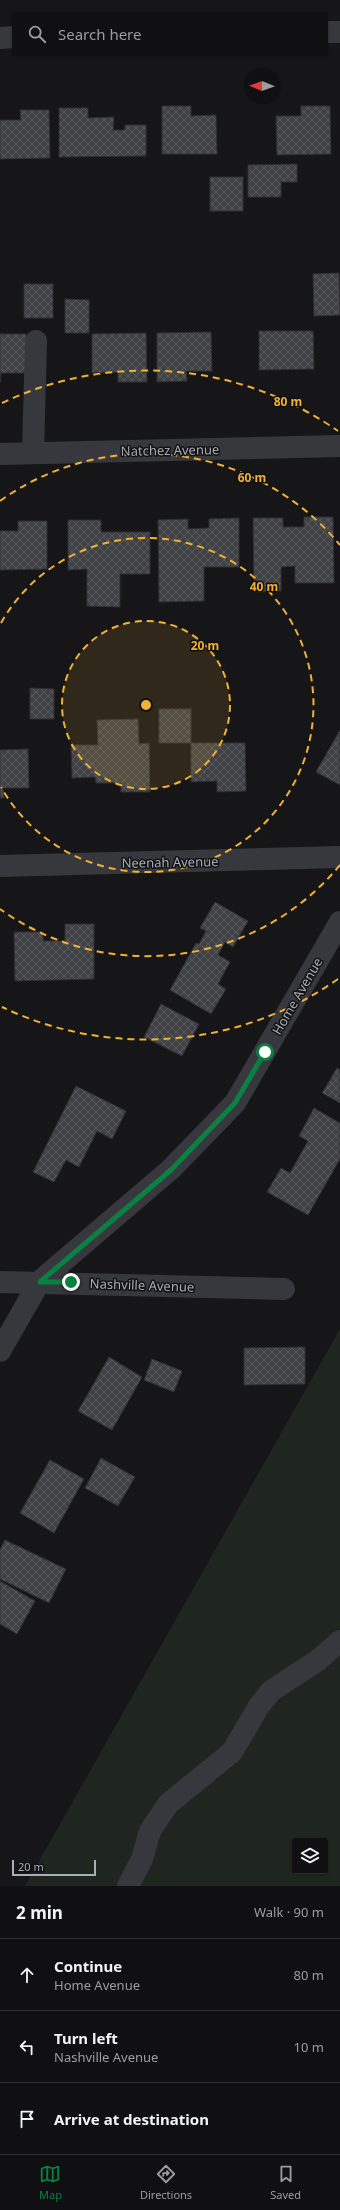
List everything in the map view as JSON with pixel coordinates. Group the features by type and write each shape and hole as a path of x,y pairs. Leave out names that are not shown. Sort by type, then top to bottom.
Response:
{"street":[{"path":"328,32 340,32"},
{"path":"0,38 12,37"},
{"path":"34,453 36,341"},
{"name":"Natchez Avenue","path":"0,454 340,446"},
{"name":"Neenah Avenue","path":"0,866 340,857"},
{"name":"Home Avenue","path":"0,1351 40,1282 171,1170 235,1103 340,922"},
{"name":"Nashville Avenue","path":"0,1282 284,1289"},
{"path":"128,1886 142,1860 150,1831 168,1804 232,1752 248,1728 259,1706 271,1691 317,1661 340,1641"}],"shaded area":[{"path":"340,1329 340,1886 25,1886"}],"building":[{"path":"162,106 191,106 191,116 216,115 217,154 162,154"},
{"path":"301,106 330,106 331,154 277,155 276,116 301,116"},
{"path":"59,108 88,108 88,118 114,117 113,130 125,130 125,125 146,125 146,156 59,157"},
{"path":"20,110 49,110 50,158 0,159 0,120 21,120"},
{"path":"297,164 297,182 281,182 281,197 248,197 248,165"},
{"path":"210,177 243,177 243,211 210,211"},
{"path":"339,273 340,315 314,316 313,274"},
{"path":"24,284 53,284 53,318 24,318"},
{"path":"65,299 89,300 89,333 65,333"},
{"path":"259,331 313,331 314,369 259,370"},
{"path":"211,332 212,371 186,371 187,381 157,382 157,333"},
{"path":"146,333 147,382 118,382 118,372 92,373 92,334"},
{"path":"0,334 26,334 26,373 1,373 0,383"},
{"path":"304,517 333,517 334,583 295,583 295,566 281,567 281,591 254,592 253,518 283,518 283,527 304,527"},
{"path":"239,518 239,567 204,567 204,601 159,602 158,520 188,519 188,529 209,528 209,519"},
{"path":"68,520 101,520 101,532 150,532 150,574 120,574 120,607 87,606 87,569 68,570"},
{"path":"18,521 47,521 47,569 0,570 0,531 18,531"},
{"path":"30,688 54,689 54,719 30,719"},
{"path":"159,709 191,709 191,743 159,743"},
{"path":"138,719 139,744 149,743 150,792 121,792 121,783 96,783 95,777 72,778 71,745 98,745 97,720"},
{"path":"340,730 340,785 316,772"},
{"path":"191,743 245,743 246,791 217,792 217,781 191,782"},
{"path":"28,749 29,788 3,788 4,798 0,798 0,750"},
{"path":"215,902 248,921 233,947 225,942 218,955 230,962 218,984 226,989 211,1014 170,990 196,943 199,944 206,931 200,928"},
{"path":"65,924 94,924 94,979 15,981 14,932 43,932 43,941 65,941"},
{"path":"161,1004 199,1024 182,1056 144,1037"},
{"path":"337,1068 340,1070 340,1103 322,1093"},
{"path":"76,1086 126,1111 112,1139 97,1131 79,1167 66,1160 54,1182 33,1172"},
{"path":"314,1108 340,1123 340,1159 308,1215 267,1192 281,1168 290,1173 308,1141 299,1136"},
{"path":"305,1347 305,1384 244,1385 244,1348"},
{"path":"109,1357 142,1377 112,1430 78,1411"},
{"path":"152,1359 182,1371 174,1392 144,1380"},
{"path":"101,1458 135,1477 118,1506 85,1488"},
{"path":"50,1460 84,1479 54,1533 20,1513"},
{"path":"5,1540 66,1569 49,1603 0,1579 0,1550"},
{"path":"0,1581 35,1601 17,1634 0,1624"}],"route":[{"path":"71,1282 40,1282 171,1170 235,1103 265,1052"}]}
